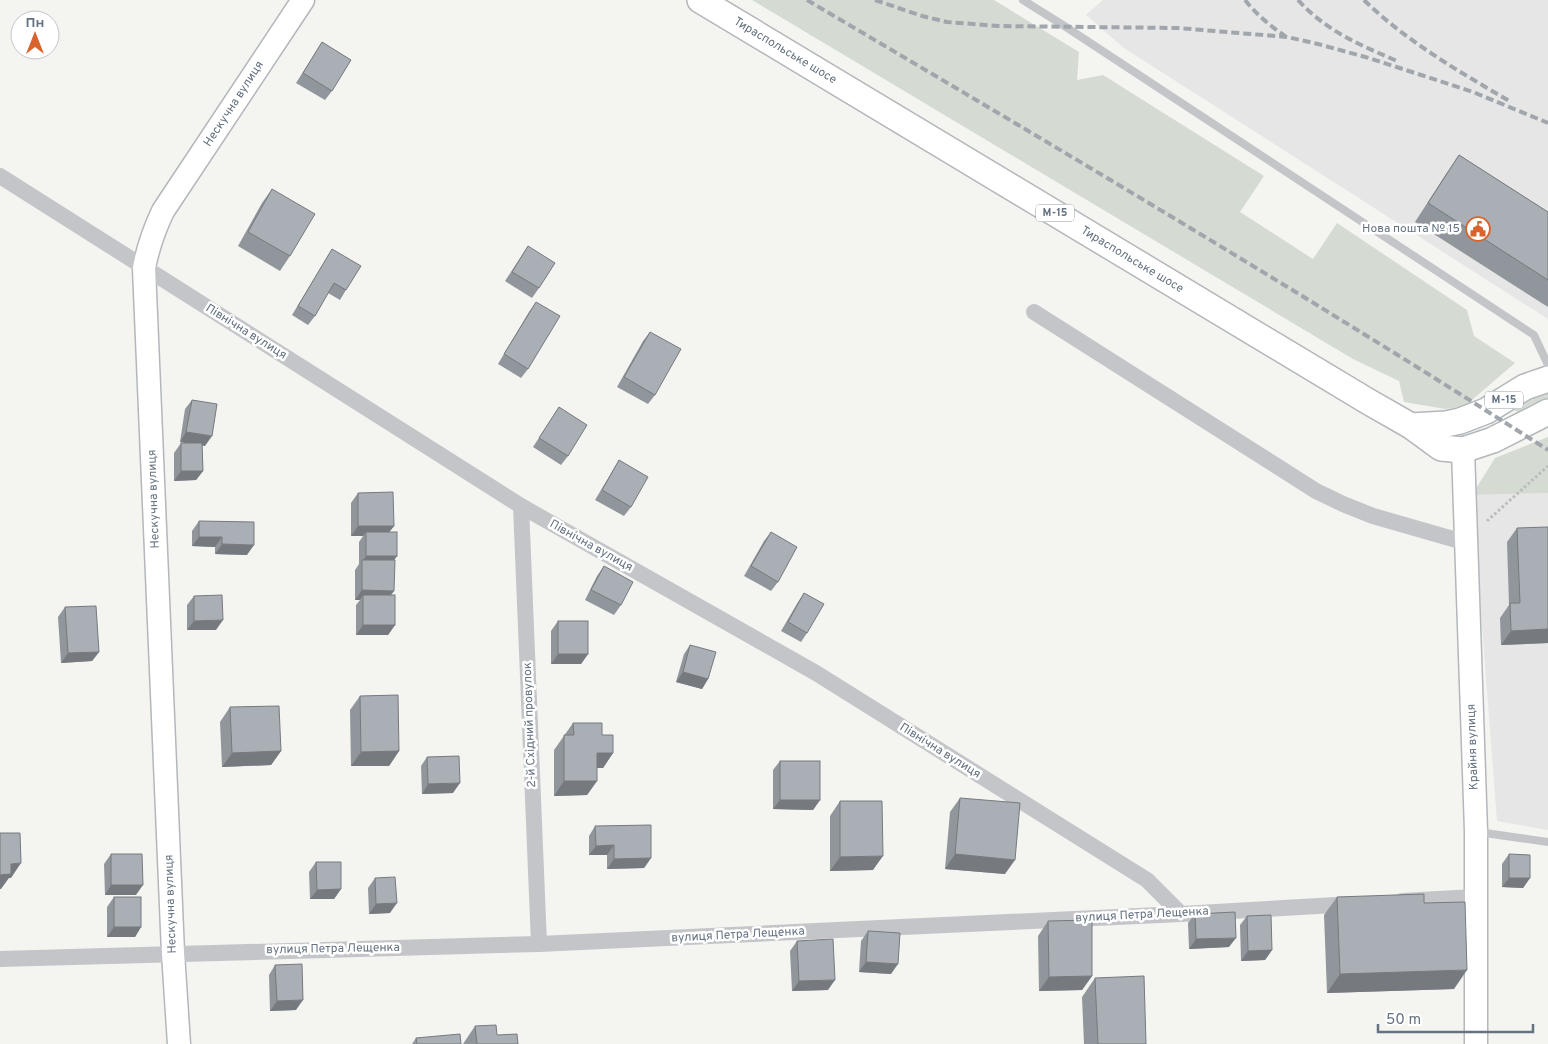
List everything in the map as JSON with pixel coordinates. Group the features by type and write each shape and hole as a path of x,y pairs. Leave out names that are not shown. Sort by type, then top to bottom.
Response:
{"main road":[{"name":"Тираспольське шосе","path":"700,0 1411,426 1442,448 1463,450"},
{"name":"М-15","path":"1411,426 1446,424 1460,421 1486,411 1525,387 1548,379"},
{"name":"М-15","path":"1463,450 1493,440 1548,412"}],"street":[{"name":"Нескучна вулиця","path":"179,1044 144,268 148,246 163,211 303,0"},
{"name":"Північна вулиця","path":"0,176 521,506 816,673 1146,880 1181,914"},
{"path":"1034,312 1316,491 1373,516 1466,541"},
{"name":"Крайня вулиця","path":"1463,450 1476,831 1476,1044"},
{"name":"2-й Східний провулок","path":"521,506 539,944"},
{"path":"1387,902 1475,897"},
{"name":"вулиця Петра Лещенка","path":"0,959 539,944 1181,914 1367,903"}],"lane":[{"path":"1023,0 1534,335 1548,365"},
{"path":"1476,831 1548,842"}],"path":[{"path":"1466,541 1548,466"}],"shaded area":[{"path":"752,0 994,0 1079,52 1077,80 1103,75 1264,176 1240,212 1313,259 1337,223 1467,310 1474,336 1515,363 1465,406 1445,409 1404,402 1399,381 1353,359"},
{"path":"1103,0 1548,0 1548,319 1124,48 1086,15"},
{"path":"1544,393 1548,393 1548,398 1518,412 1515,411 1516,408"},
{"path":"1548,437 1548,493 1472,495 1495,458"},
{"path":"1548,493 1548,830 1497,821 1472,495"}],"building":[{"path":"322,42 351,60 332,91 303,73"},
{"path":"1459,155 1548,212 1548,280 1428,203"},
{"path":"272,189 315,214 290,256 248,232"},
{"path":"528,246 555,263 539,288 512,272"},
{"path":"332,249 361,266 346,290 334,283 315,316 298,306"},
{"path":"536,302 560,316 528,369 504,354"},
{"path":"650,332 681,349 655,395 624,377"},
{"path":"192,400 217,404 212,436 186,432"},
{"path":"559,407 587,425 568,456 539,438"},
{"path":"181,443 202,443 203,471 181,471"},
{"path":"619,460 648,477 631,507 602,490"},
{"path":"393,492 394,526 358,526 358,493"},
{"path":"199,521 254,522 254,545 222,544 222,537 199,537"},
{"path":"1548,527 1548,629 1511,631 1510,603 1520,603 1517,528"},
{"path":"366,532 397,532 397,556 366,556"},
{"path":"771,532 797,547 778,582 751,566"},
{"path":"362,560 395,560 394,591 362,590"},
{"path":"604,566 633,582 621,605 591,590"},
{"path":"804,593 824,604 807,633 788,622"},
{"path":"222,595 223,620 194,621 194,596"},
{"path":"363,595 395,595 395,625 363,625"},
{"path":"96,606 99,652 68,653 65,607"},
{"path":"558,621 588,621 588,654 558,654"},
{"path":"690,645 716,652 708,679 683,672"},
{"path":"398,695 399,751 361,752 360,696"},
{"path":"279,706 281,751 232,753 230,707"},
{"path":"573,723 602,723 602,735 613,735 613,753 597,753 597,781 564,781 564,735 574,735"},
{"path":"459,756 460,783 428,784 427,757"},
{"path":"780,761 820,761 820,800 780,800"},
{"path":"960,798 1020,803 1015,860 955,854"},
{"path":"840,801 882,801 883,856 840,857"},
{"path":"651,825 651,858 614,859 614,845 596,846 595,826"},
{"path":"0,833 20,833 21,863 11,864 11,874 0,875"},
{"path":"111,854 142,854 143,885 111,885"},
{"path":"1509,854 1530,855 1530,878 1509,878"},
{"path":"316,862 341,862 341,889 317,890"},
{"path":"395,877 397,903 376,904 375,878"},
{"path":"1424,894 1424,903 1465,902 1467,970 1340,974 1337,897"},
{"path":"114,897 141,897 141,927 114,927"},
{"path":"1235,912 1236,938 1196,939 1195,914"},
{"path":"1271,915 1272,950 1248,951 1247,916"},
{"path":"1092,920 1092,976 1049,977 1048,921"},
{"path":"868,931 900,933 898,964 866,962"},
{"path":"833,939 835,980 799,981 797,941"},
{"path":"302,964 303,1000 277,1001 275,965"},
{"path":"1144,976 1146,1044 1098,1044 1095,978"},
{"path":"496,1025 497,1035 517,1034 518,1044 477,1044 475,1026"},
{"path":"460,1034 461,1044 417,1044 416,1038"}],"railway":[{"path":"807,0 1272,278 1548,450"},
{"path":"875,0 922,16 947,22 998,26 1178,28 1287,37 1369,58 1473,92 1548,123"},
{"path":"1245,0 1264,20 1285,36"},
{"path":"1298,0 1332,29 1357,43 1397,61"},
{"path":"1364,0 1416,43 1453,68 1511,102"}],"place":[{"name":"Нова пошта № 15","path":"1478,229"}]}
